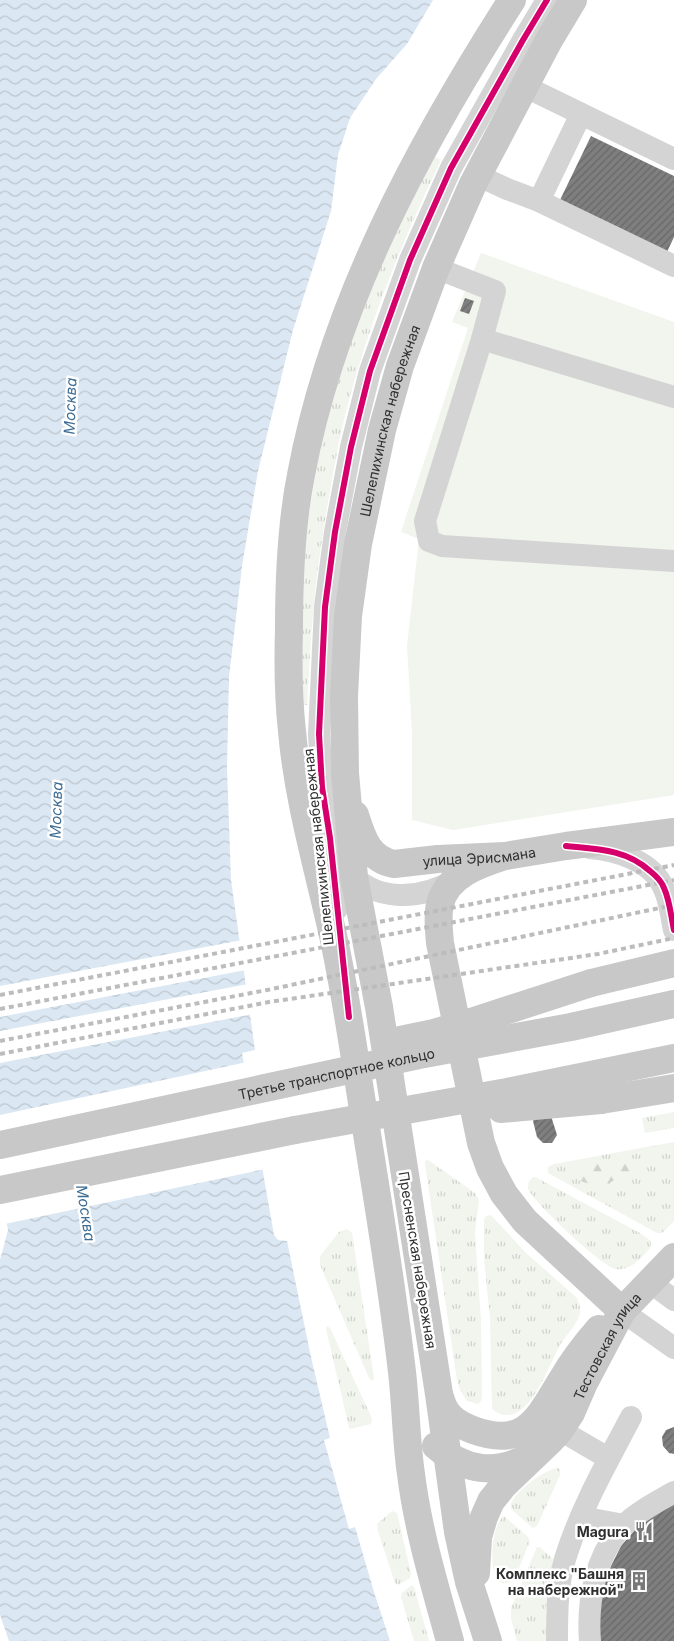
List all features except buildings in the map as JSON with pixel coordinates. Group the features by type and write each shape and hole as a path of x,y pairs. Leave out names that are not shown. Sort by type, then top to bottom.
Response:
{"main road":[{"name":"Шелепихинская набережная","path":"354,877 345,773 344,696 348,626 358,544 382,430 400,366 436,268 477,175 524,86 573,0"},
{"path":"450,1641 419,1520 411,1475 402,1373 349,1018 334,938 304,809 292,734 288,680 289,604 292,534 301,474 323,385 341,329 368,263 418,156 507,8"},
{"name":"улица Эрисмана","path":"345,773 363,840 371,852 386,863 401,864 446,858 505,856 674,832"},
{"path":"439,1394 444,1410 450,1417 466,1427 496,1436 520,1432 534,1423 543,1413 579,1351 602,1326 622,1311 525,1221 504,1194 490,1168 481,1143 440,943 438,924 440,904 446,890 456,879 480,865 505,856"},
{"name":"Пресненская набережная","path":"354,877 379,1007 439,1394 458,1532 469,1582 486,1635"},
{"path":"0,1126 434,1033 591,983 674,963"},
{"name":"Третье транспортное кольцо","path":"0,1145 409,1057 674,1004"},
{"path":"0,1192 34,1183 296,1130 507,1092 674,1058"},
{"path":"296,1130 440,1113 600,1100 674,1088"},
{"name":"Тестовская улица","path":"554,1436 570,1413 622,1311 674,1257"},
{"path":"402,1373 424,1431 434,1444 447,1455 466,1465 485,1469 503,1467 520,1462 554,1436"},
{"path":"486,1635 477,1586 476,1558 478,1537 484,1517 491,1501 503,1486 554,1436"}],"street":[{"name":"Шелепихинская набережная","path":"349,1018 330,838 322,787 319,734 325,608 334,532 351,448 370,371 410,260 451,168 547,0"},
{"path":"524,86 674,159"},
{"path":"539,201 581,114"},
{"path":"477,175 539,201 674,266"},
{"path":"436,268 495,291 482,339 425,521 429,541 442,546 674,561"},
{"path":"482,339 674,397"},
{"path":"330,838 338,857 354,877 379,892 398,895 426,893 456,879"},
{"path":"566,846 604,849 626,855 642,864 656,876 664,888 674,930"},
{"path":"651,1283 674,1300"},
{"path":"622,1311 674,1348"},
{"path":"557,1641 558,1602 566,1554 608,1458 631,1417"},
{"path":"554,1436 608,1458"},
{"path":"590,1641 591,1600 595,1578 611,1541 624,1525 674,1492"},
{"path":"581,1517 624,1525"}],"green space":[{"path":"434,156 441,160 395,263 369,333 339,442 327,506 315,593 307,705 303,705 300,633 304,557 314,484 331,404 354,328 386,253"},
{"path":"481,253 674,322 674,795 453,830 412,820 412,733 407,646 419,539 401,532 468,328 452,322"},
{"path":"674,1112 674,1128 645,1133 642,1118"},
{"path":"674,1142 674,1221 662,1233 657,1233 548,1173 548,1167 554,1164"},
{"path":"623,1158 632,1160 632,1169 627,1176 604,1185 592,1185 572,1177 588,1165"},
{"path":"428,1160 475,1193 479,1200 475,1232 481,1321 482,1397 478,1404 467,1401 460,1390 457,1380 425,1164 425,1161"},
{"path":"533,1177 640,1233 651,1241 651,1247 627,1268 616,1269 608,1265 570,1235 535,1199 528,1188 529,1181"},
{"path":"491,1215 525,1252 577,1298 580,1305 580,1313 576,1322 560,1345 534,1395 525,1406 515,1413 504,1415 492,1409 490,1319 484,1257 484,1220 486,1216"},
{"path":"347,1229 352,1233 374,1378 372,1381 369,1378 320,1265 320,1256 339,1232"},
{"path":"327,1326 330,1328 370,1414 371,1424 350,1429 349,1427 326,1329"},
{"path":"557,1468 560,1469 560,1475 537,1526 533,1528 511,1509 511,1503 519,1492 531,1482"},
{"path":"392,1511 397,1513 411,1573 410,1578 398,1585 395,1583 377,1524"},
{"path":"504,1516 530,1541 514,1580 507,1583 500,1582 496,1577 492,1559 496,1528"},
{"path":"537,1547 540,1547 553,1559 546,1608 546,1641 517,1641 511,1618 511,1608"},
{"path":"412,1585 429,1641 414,1641 401,1597 402,1593"}],"water":[{"name":"Москва","path":"0,0 433,0 407,44 376,79 350,118 338,155 331,211 293,330 258,471 242,566 229,677 227,768 231,880 255,1050 242,1053 274,1235 278,1240 287,1241 330,1438 324,1440 349,1529 355,1527 390,1641 9,1641 0,1615 0,1260 8,1230 0,1184"}],"pier":[{"path":"242,940 246,970 0,1017 0,986"},
{"path":"248,984 253,1014 0,1063 0,1031"},
{"path":"247,1062 265,1169 5,1224 0,1198 0,1115"}],"railway":[{"path":"0,995 674,865"},
{"path":"0,1009 674,880"},
{"path":"0,1041 267,990 674,905"},
{"path":"0,1054 269,1002 598,954 674,938"}],"cycle path":[{"path":"349,1017 330,838 322,787 319,734 325,607 335,532 351,447 370,371 410,260 451,168 547,0"},
{"path":"566,846 621,854 641,864 654,874 666,893 674,930"}],"place":[{"name":"Magura","path":"644,1531"},
{"name":"Комплекс \"Башня на набережной\"","path":"639,1581"}]}
